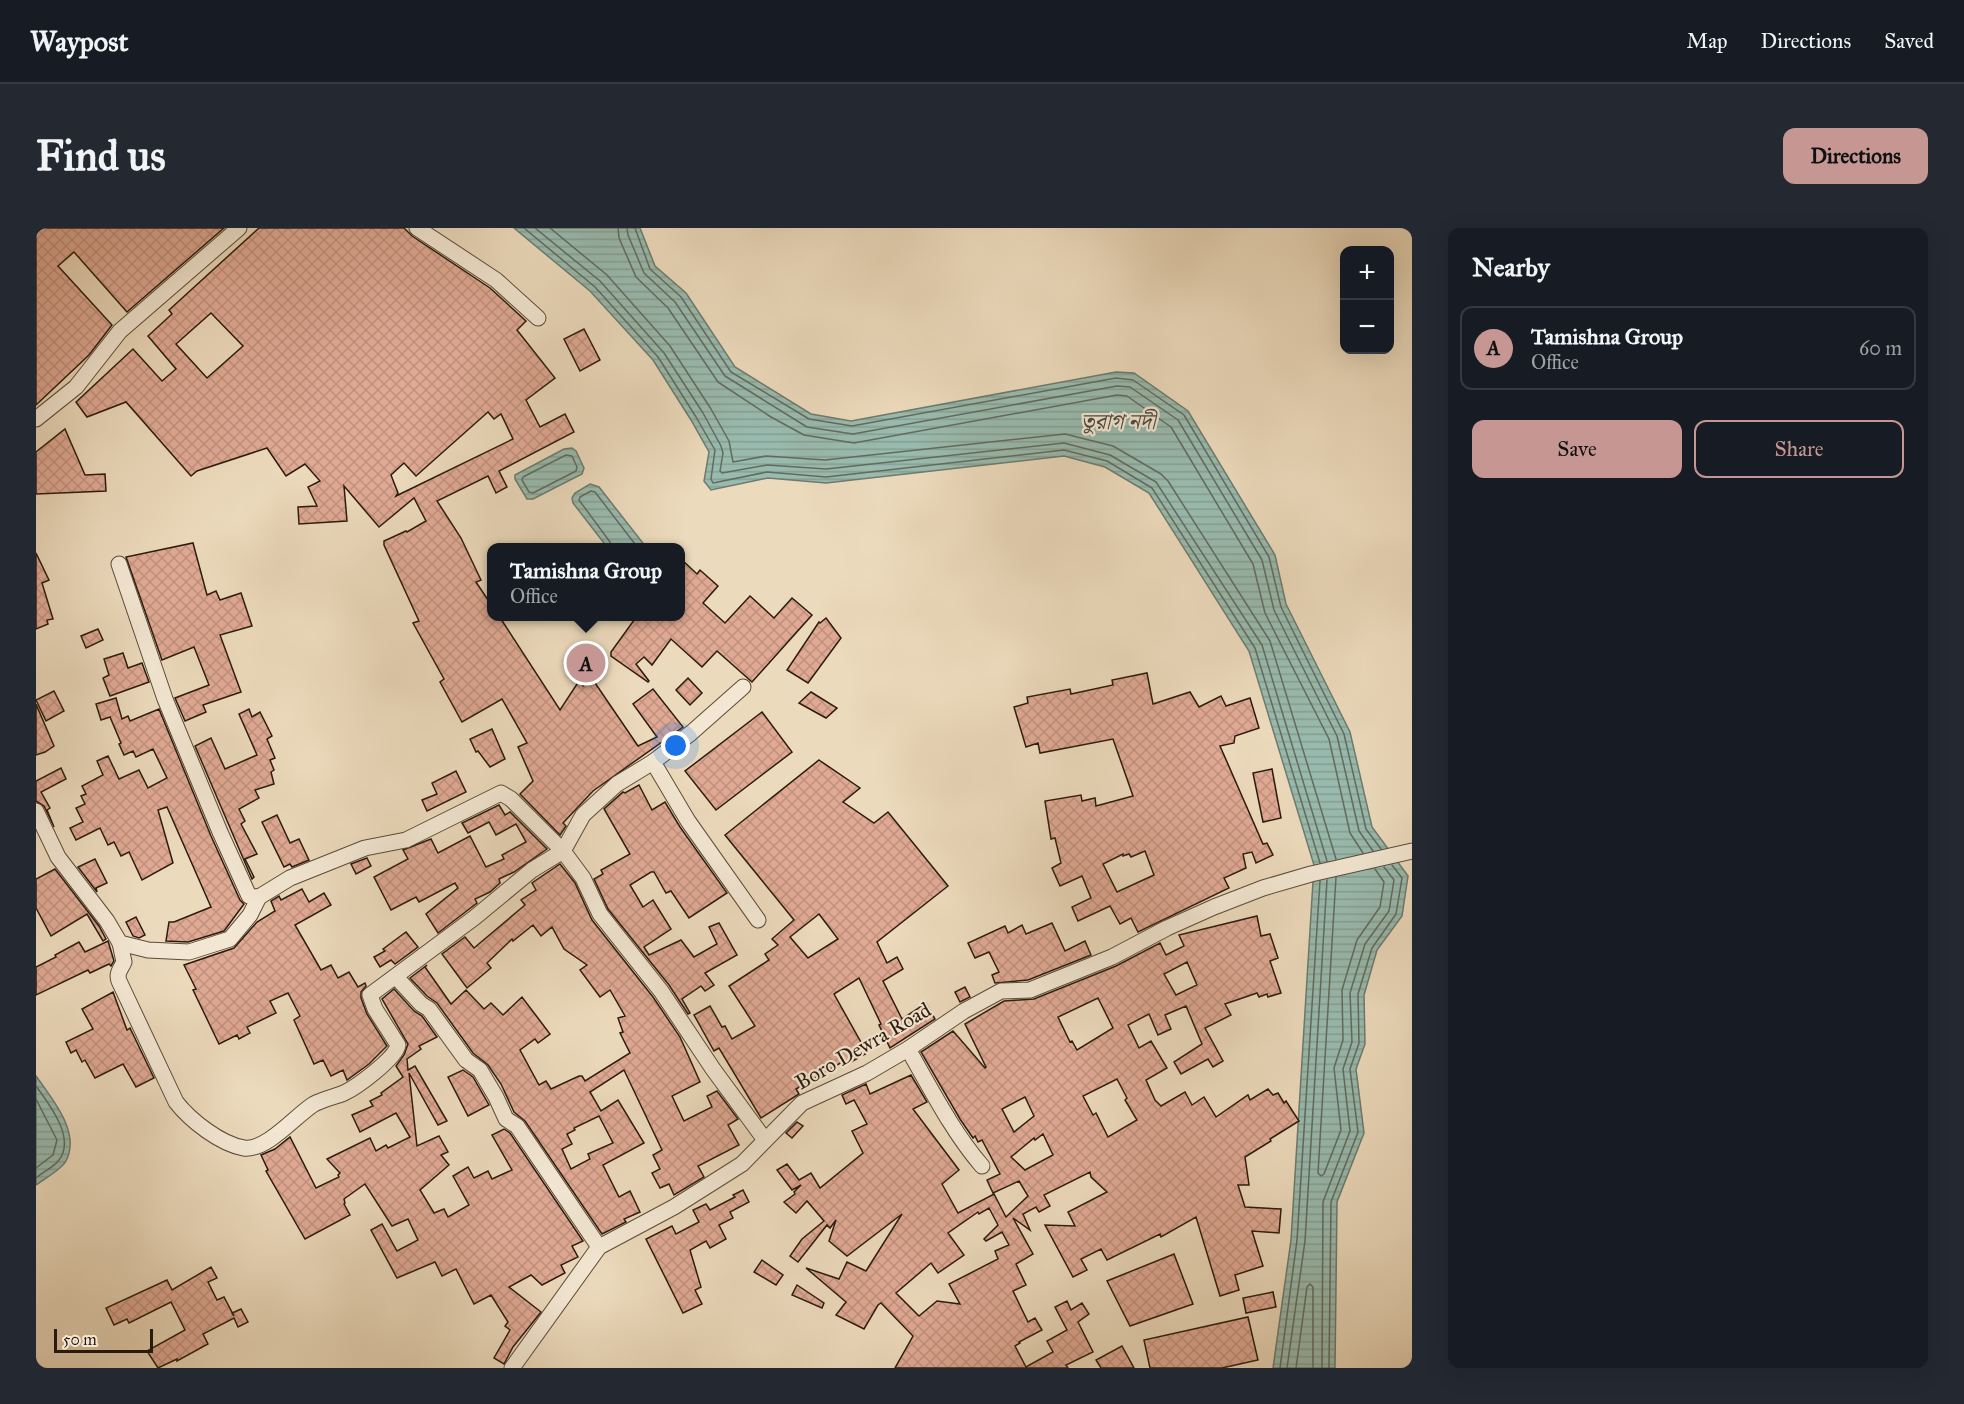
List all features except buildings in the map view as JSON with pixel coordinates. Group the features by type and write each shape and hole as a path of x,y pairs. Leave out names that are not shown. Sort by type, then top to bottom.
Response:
{"street":[{"path":"36,418 76,387 120,331 239,228"},
{"path":"417,228 496,280 538,318"},
{"path":"119,564 165,699 220,832 249,896 259,897"},
{"path":"36,811 58,857 107,921 120,943 124,962 119,970 119,981 176,1102 196,1124 244,1148 273,1137 313,1105 345,1093 372,1074 396,1051 398,1045 375,1009 370,995 532,870 563,851 583,815 617,784 653,762 691,733 743,687"},
{"path":"653,762 688,821 758,920"},
{"path":"120,943 148,950 189,952 230,939 250,915 259,897 290,878 365,848 406,840 501,793 511,799 563,851 583,879 600,914 661,991 713,1069 765,1140"},
{"name":"Boro Dewra Road","path":"512,1368 599,1247 674,1207 742,1164 802,1103 867,1073 908,1049 964,1011 1001,991 1030,990 1112,957 1167,928 1263,888 1311,874 1412,851"},
{"path":"396,977 429,1010 466,1060 480,1070 507,1119 517,1126 599,1247"},
{"path":"908,1049 949,1119 982,1166"}],"water":[{"name":"তুরাগ নদী","path":"514,228 640,228 655,266 686,293 735,367 811,414 851,421 1116,372 1134,373 1188,411 1275,555 1286,604 1350,732 1372,827 1408,876 1402,916 1377,950 1364,995 1365,1044 1356,1069 1364,1133 1337,1202 1335,1368 1273,1368 1291,1240 1314,865 1249,651 1149,493 1105,467 1064,456 826,483 768,478 711,490 704,481 709,452 653,360 590,291"},
{"path":"572,448 576,451 584,468 582,474 533,499 527,499 515,475 564,449"},
{"path":"590,484 599,487 643,543 604,543 573,503 572,498 575,493"},
{"path":"36,1076 63,1116 70,1139 70,1150 64,1164 36,1185"}],"place":[{"name":"Tamishna Group","path":"586,663"}]}
